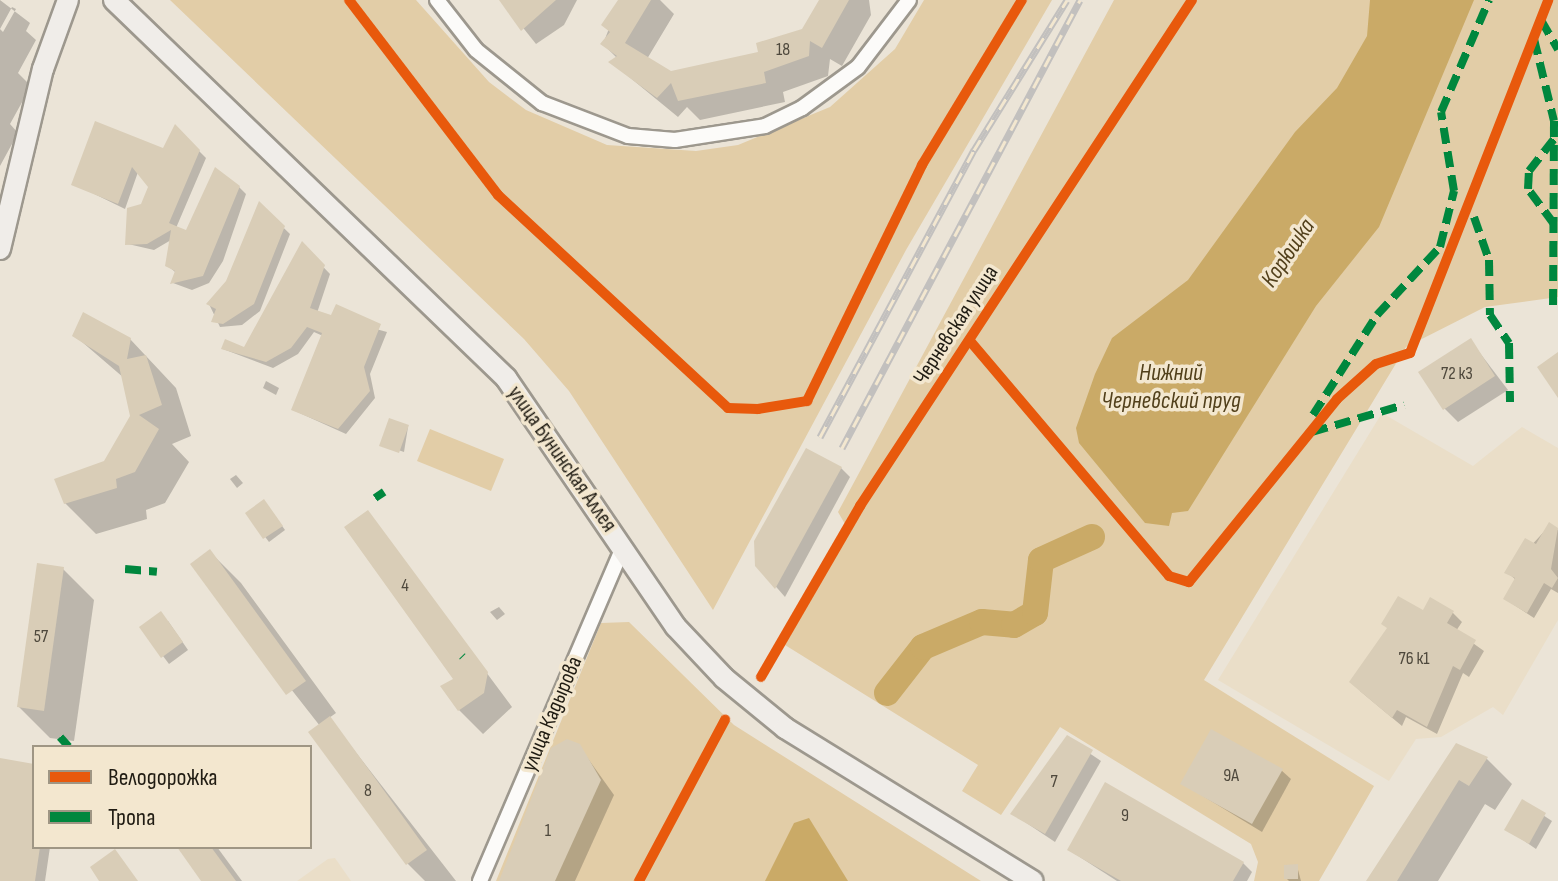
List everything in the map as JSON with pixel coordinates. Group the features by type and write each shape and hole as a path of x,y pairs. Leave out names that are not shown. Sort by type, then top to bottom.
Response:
{"street":[{"path":"0,249 43,69 68,0"},
{"name":"улица Бунинская Аллея","path":"114,0 506,378 693,647 785,728 1033,881"},
{"path":"437,0 487,61 542,103 628,136 675,140 765,126 802,108 858,67 909,0"},
{"name":"улица Кадырова","path":"480,881 623,547"}],"shaded area":[{"path":"170,0 416,0 489,82 526,110 607,145 696,151 738,145 830,107 895,49 924,0 1052,0 906,250 713,610 569,391 524,339"},
{"path":"1114,0 1558,0 1558,297 1485,307 1406,347 1204,680 1374,786 1319,881 1254,881 1258,862 1251,844 1060,727 1001,815 962,791 978,765 785,645 849,531 838,512"},
{"path":"1382,413 1473,466 1522,427 1558,448 1558,620 1503,715 1493,707 1441,737 1416,739 1389,781 1218,680"},
{"path":"430,429 504,459 491,491 417,461"},
{"path":"629,622 734,725 981,881 496,881 601,623"},
{"path":"335,858 351,881 297,881 328,859"}],"water":[{"name":"Нижний Черневский пруд","path":"1370,0 1474,0 1379,227 1316,306 1188,511 1172,513 1169,526 1145,523 1079,443 1076,428 1095,374 1112,338 1188,280 1295,132 1337,88 1367,36"},
{"path":"809,818 848,881 765,881 794,823"}],"building":[{"path":"499,0 556,0 521,31"},
{"path":"618,0 651,0 625,43 671,71 758,52 756,43 802,29 819,0 849,0 822,48 810,41 809,56 764,72 766,83 678,101 671,83 657,98 608,62 617,56 600,44 610,32 601,25"},
{"path":"95,121 163,148 175,124 200,150 169,223 186,230 215,167 240,186 203,276 170,284 175,271 165,266 171,230 147,244 125,245 127,208 141,204 148,187 132,167 118,204 71,185"},
{"path":"259,201 285,226 254,304 223,324 211,322 216,309 206,304 226,281"},
{"path":"302,241 325,265 310,308 331,315 336,304 381,324 364,367 370,391 338,429 291,410 322,333 307,327 291,348 266,362 221,349 225,339 244,347"},
{"path":"83,312 131,338 127,359 146,355 162,405 139,415 159,429 135,472 116,479 117,488 64,504 54,479 104,461 130,416 119,366 72,336"},
{"path":"1471,338 1495,376 1443,410 1418,372"},
{"path":"1558,352 1558,398 1537,367"},
{"path":"389,418 409,425 399,453 379,446"},
{"path":"806,448 842,467 775,589 755,566 754,541"},
{"path":"264,499 283,526 263,539 245,513"},
{"path":"368,510 488,672 484,693 458,711 440,686 453,679 344,527"},
{"path":"1549,522 1558,528 1551,569 1558,578 1552,588 1544,583 1527,613 1503,599 1515,578 1504,573 1525,538 1536,544"},
{"path":"210,549 306,681 286,695 190,564"},
{"path":"37,563 64,567 44,711 17,707"},
{"path":"1398,596 1423,610 1430,597 1454,611 1447,623 1476,640 1460,670 1453,666 1427,727 1397,710 1392,718 1349,682 1387,628 1381,624"},
{"path":"161,611 183,642 161,658 139,627"},
{"path":"330,716 427,850 406,865 308,732"},
{"path":"1211,729 1283,769 1252,824 1180,784"},
{"path":"1067,735 1093,750 1045,834 1010,814"},
{"path":"567,739 580,744 601,780 555,881 499,881 551,748"},
{"path":"1456,743 1488,757 1469,786 1459,780 1397,881 1366,881"},
{"path":"0,758 32,764 32,849 40,849 35,881 0,881"},
{"path":"1105,782 1244,862 1233,881 1121,881 1067,850"},
{"path":"1522,799 1546,813 1529,844 1504,830"},
{"path":"115,849 138,881 99,881 90,867"},
{"path":"178,849 212,849 236,881 201,881"},
{"path":"1298,864 1298,879 1284,879 1284,865"}],"waterway":[{"name":"Корюшка","path":"887,693 923,647 982,622 1014,625 1035,613 1041,560 1092,537"}],"railway":[{"path":"820,437 974,150 1067,0"},
{"path":"842,448 1080,0"}],"marked path":[{"path":"1313,415 1377,315 1440,247 1454,191 1441,112 1489,0"},
{"path":"1541,20 1558,49"},
{"path":"1534,39 1554,121 1553,306"},
{"path":"1554,139 1529,171 1528,189 1554,224"},
{"path":"1474,217 1489,260 1490,315 1509,343 1510,402"},
{"path":"1312,432 1404,405"},
{"path":"375,498 384,492"},
{"path":"125,569 157,572"},
{"path":"60,737 67,745"}],"cycle path":[{"path":"349,0 498,195 728,408 758,409 807,401 922,165 1022,0"},
{"name":"Черневская улица","path":"761,677 860,506 1192,0"},
{"name":"Черневская улица","path":"970,341 1169,576 1189,582 1337,399 1376,364 1410,353 1548,0"},
{"path":"639,881 725,720"}]}
